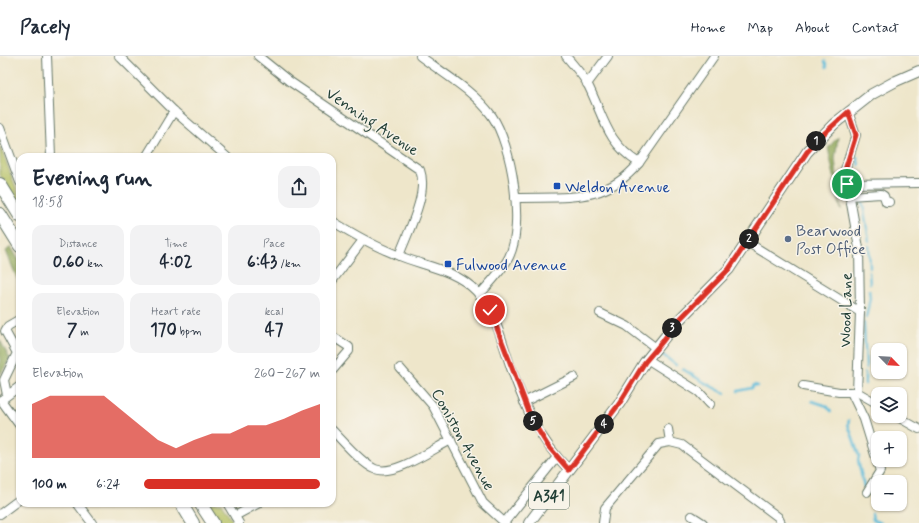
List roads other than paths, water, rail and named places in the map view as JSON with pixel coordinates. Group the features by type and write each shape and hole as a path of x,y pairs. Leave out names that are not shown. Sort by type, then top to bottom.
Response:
{"highway":[{"path":"0,184 16,210"},
{"path":"0,214 16,240"},
{"path":"183,507 193,523"},
{"path":"203,507 213,523"}],"main road":[{"name":"A341","path":"530,523 619,404 656,348 677,322 729,269 807,152 819,138 848,112 872,94 896,80 919,71"}],"street":[{"path":"47,56 51,153"},
{"path":"119,56 174,110 222,153"},
{"name":"Venning Avenue","path":"258,56 294,84 420,170 423,178 421,196 398,256"},
{"path":"420,56 470,94 491,116 505,141 510,155 515,198 514,236 510,256 497,276 479,294"},
{"path":"566,56 587,84 614,141 628,156 639,163"},
{"path":"587,84 608,56"},
{"path":"515,198 588,195 615,185 631,172 639,163 714,56"},
{"path":"148,153 174,110"},
{"name":"Wood Lane","path":"848,112 856,135 845,170 859,248 860,312 854,392"},
{"path":"0,128 16,171"},
{"path":"847,184 919,183"},
{"path":"849,196 881,194 884,196 886,202 889,202"},
{"path":"336,223 363,240 398,256 448,272 479,294 494,320 524,402 541,437 569,470"},
{"path":"336,276 363,240"},
{"path":"747,242 860,312"},
{"path":"600,314 627,326 656,348"},
{"path":"16,321 8,326 5,331 16,351"},
{"path":"336,339 349,347 350,351 336,367"},
{"path":"16,355 4,380 3,399 16,420"},
{"path":"648,359 699,392 710,404"},
{"name":"Coniston Avenue","path":"400,368 433,406 483,503 504,523"},
{"path":"524,402 574,377"},
{"path":"803,386 839,392 854,392 871,400"},
{"path":"3,399 16,389"},
{"path":"854,392 880,471 867,492"},
{"path":"907,422 919,429"},
{"path":"668,429 670,442"},
{"path":"336,434 368,465 382,471 390,471 400,467 450,440"},
{"path":"603,523 605,508 659,444 670,442 682,445 778,516 781,523"},
{"path":"504,523 557,457"},
{"path":"0,514 16,502"},
{"path":"80,507 92,523"},
{"path":"229,507 237,520 254,507"}],"waterway":[{"path":"825,61 827,67"},
{"path":"857,157 859,165"},
{"path":"859,172 860,181"},
{"path":"862,198 869,241"},
{"path":"869,246 870,267"},
{"path":"869,272 870,284"},
{"path":"866,318 870,298 869,290"},
{"path":"864,323 866,368"},
{"path":"663,355 676,365"},
{"path":"683,369 725,393"},
{"path":"865,373 865,384"},
{"path":"738,391 752,388 754,385 758,386"},
{"path":"812,401 827,406 831,411"},
{"path":"849,420 848,424 859,456 858,460 864,487"},
{"path":"872,514 873,520 881,523"}],"place":[{"name":"Weldon Avenue","path":"557,186"},
{"name":"Bearwood Post Office","path":"788,239"},
{"name":"Fulwood Avenue","path":"448,264"}]}
